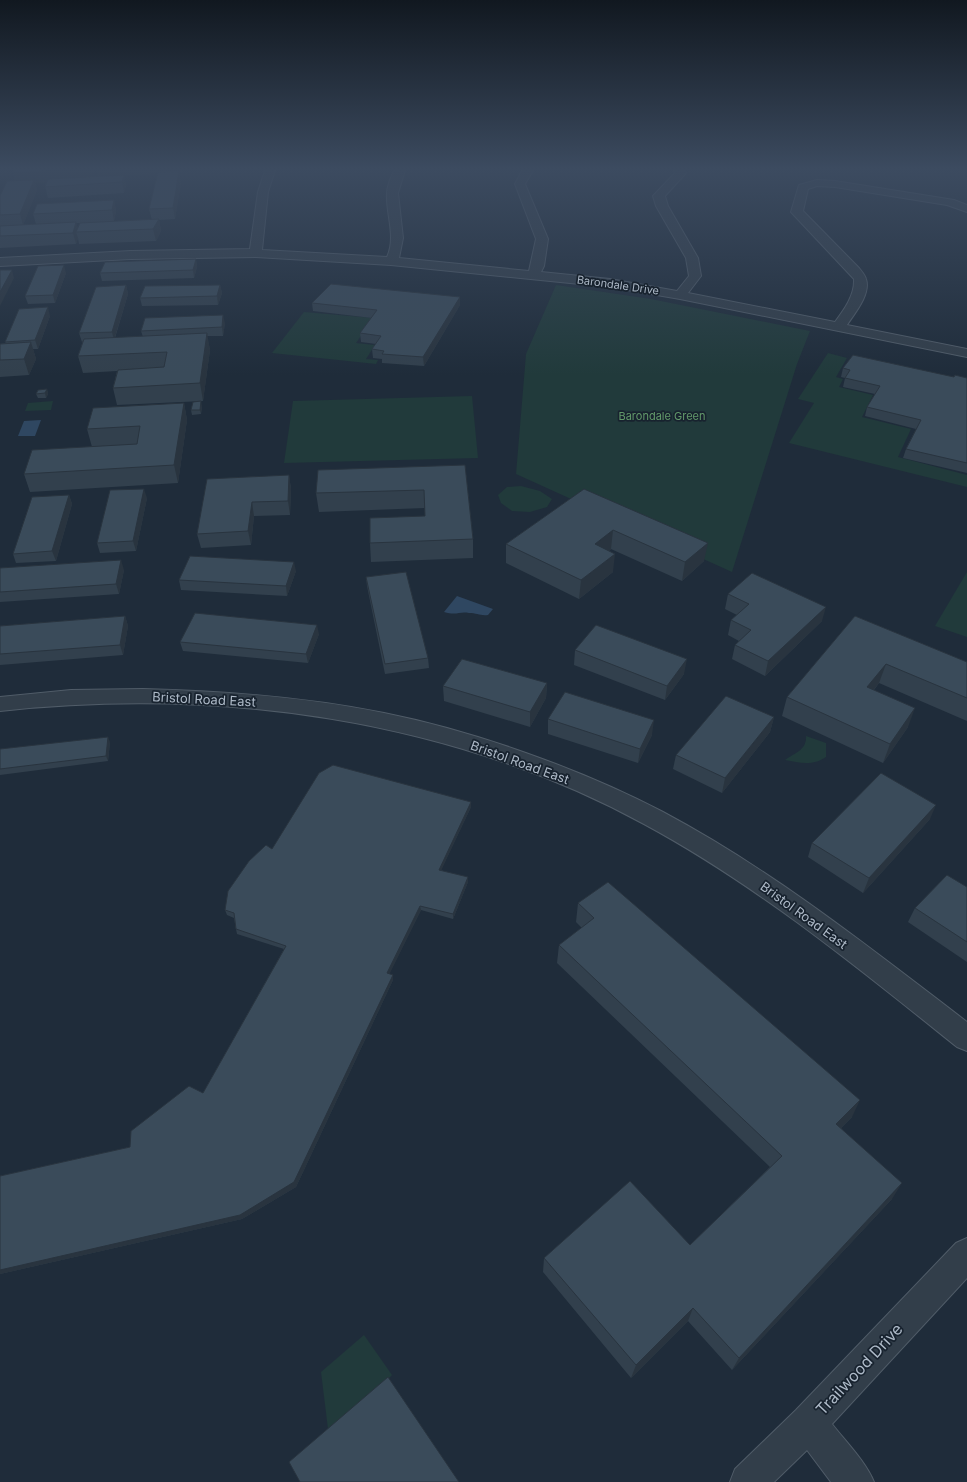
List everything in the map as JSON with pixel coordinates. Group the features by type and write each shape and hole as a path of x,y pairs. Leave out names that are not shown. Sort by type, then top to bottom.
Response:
{"street":[{"path":"256,254 258,236"},
{"path":"391,261 396,253 397,236"},
{"path":"534,274 538,266 542,239 541,236"},
{"path":"679,236 692,258 695,276 680,295"},
{"path":"821,236 855,271 860,280 859,292 846,317 838,327"},
{"name":"Barondale Drive","path":"0,262 132,254 256,254 391,261 534,274 610,283 680,295 967,353"},
{"name":"Bristol Road East","path":"0,704 84,696 147,696 256,702 323,710 393,723 475,745 612,797 668,826 722,858 786,901 967,1038"},
{"name":"Trailwood Drive","path":"748,1482 809,1422 967,1254"},
{"path":"809,1422 846,1472 856,1482"}],"green space":[{"name":"Barondale Green","path":"556,285 651,299 810,331 797,364 732,572 516,474 526,354"},
{"path":"304,312 373,318 356,343 375,345 366,359 378,360 376,364 272,353"},
{"path":"828,353 847,358 836,377 843,379 839,387 873,395 862,417 911,429 898,457 967,475 967,487 789,443 814,403 798,399"},
{"path":"472,396 478,458 284,463 293,401"},
{"path":"53,401 51,410 25,411 28,403"},
{"path":"521,486 540,491 552,499 547,507 530,512 512,511 501,503 498,495 507,487"},
{"path":"967,572 967,637 935,626"},
{"path":"806,736 826,743 826,757 811,763 785,760 805,745"},
{"path":"364,1335 392,1375 373,1395 328,1429 321,1372"}],"water":[{"path":"41,420 35,436 18,436 24,421"},
{"path":"457,596 493,609 488,615 466,613 452,614 444,612"}],"building":[{"path":"196,259 193,270 100,273 105,262"},
{"path":"64,265 53,295 25,296 38,266"},
{"path":"0,270 12,270 0,292"},
{"path":"331,284 460,297 423,357 382,354 384,351 372,349 381,336 360,333 377,310 312,303"},
{"path":"126,285 112,332 79,333 96,287"},
{"path":"220,285 217,296 140,298 145,286"},
{"path":"48,307 35,340 5,342 19,309"},
{"path":"223,315 222,327 141,331 145,318"},
{"path":"207,333 200,383 113,388 118,370 164,367 167,352 78,356 84,339"},
{"path":"31,342 24,359 0,360 0,344"},
{"path":"853,355 954,377 955,375 967,378 967,463 906,449 921,420 867,407 880,386 845,378 850,370 843,368"},
{"path":"47,389 45,393 36,394 38,390"},
{"path":"201,401 200,410 191,410 193,402"},
{"path":"184,403 174,465 24,474 32,450 137,444 140,426 87,429 93,408"},
{"path":"465,465 473,539 370,543 370,518 425,516 424,490 316,493 318,470"},
{"path":"289,475 288,501 252,502 248,531 197,534 207,479"},
{"path":"144,489 133,541 97,543 110,490"},
{"path":"584,489 708,543 685,562 613,530 595,544 615,554 581,580 506,544"},
{"path":"69,495 52,551 13,554 32,497"},
{"path":"190,556 294,562 286,586 179,580"},
{"path":"121,560 116,584 0,592 0,568"},
{"path":"406,572 428,658 385,664 366,577"},
{"path":"752,573 826,607 768,661 735,645 751,630 731,620 749,604 728,594"},
{"path":"195,613 317,625 306,654 180,642"},
{"path":"125,616 120,645 0,654 0,626"},
{"path":"855,616 967,662 967,698 886,664 867,687 915,708 890,744 787,697"},
{"path":"596,625 687,659 667,686 575,650"},
{"path":"462,659 547,683 530,712 443,686"},
{"path":"565,692 654,720 640,749 548,719"},
{"path":"726,696 774,717 725,778 676,755"},
{"path":"108,737 106,756 0,769 0,749"},
{"path":"333,765 471,802 439,870 468,877 453,914 420,906 387,973 393,975 294,1182 240,1215 0,1270 0,1176 130,1147 131,1131 189,1086 203,1093 286,946 236,929 234,913 225,910 228,891 249,861 266,845 272,849 319,773"},
{"path":"881,773 936,805 869,878 812,843"},
{"path":"947,875 967,887 967,942 915,908"},
{"path":"608,882 860,1100 836,1124 902,1183 739,1358 693,1308 636,1365 544,1258 630,1181 690,1245 782,1156 559,945 594,918 578,903"},
{"path":"388,1377 459,1482 300,1482 289,1462"}]}
